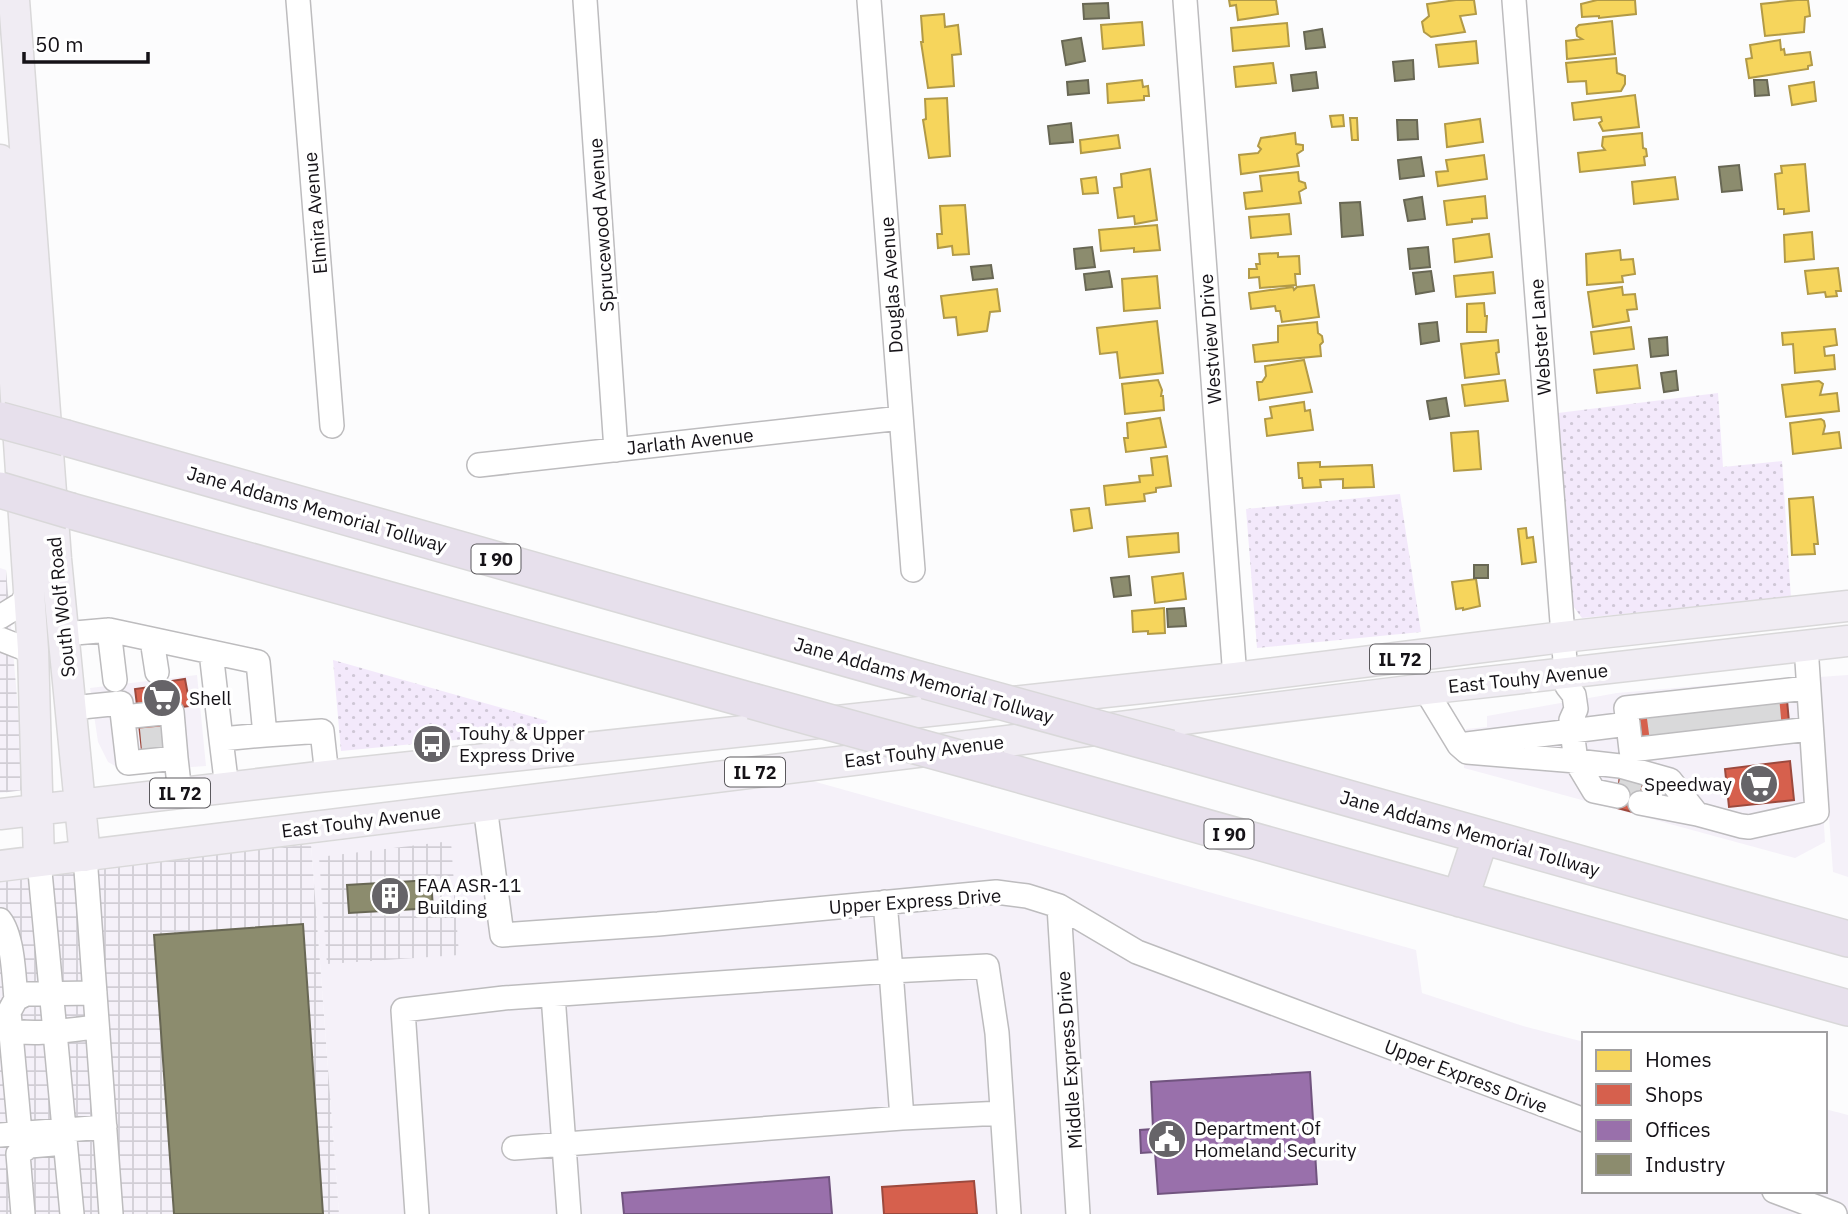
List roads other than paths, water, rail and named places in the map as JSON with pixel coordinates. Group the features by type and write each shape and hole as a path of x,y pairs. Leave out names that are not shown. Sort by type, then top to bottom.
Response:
{"highway":[{"name":"Jane Addams Memorial Tollway","path":"0,420 1848,939"},
{"name":"I 90","path":"0,490 1848,1008"},
{"path":"1460,899 1481,836"}],"main road":[{"name":"South Wolf Road","path":"14,0 56,559 85,856"},
{"name":"South Wolf Road","path":"0,159 4,270 33,656 39,861"},
{"name":"East Touhy Avenue","path":"0,814 1236,678 1563,637 1848,606"},
{"name":"East Touhy Avenue","path":"0,866 1424,689 1567,680 1848,641"}],"street":[{"name":"Elmira Avenue","path":"298,0 332,426"},
{"name":"Sprucewood Avenue","path":"585,0 616,450"},
{"name":"Douglas Avenue","path":"869,0 913,570"},
{"name":"Westview Drive","path":"1185,0 1236,678"},
{"name":"Webster Lane","path":"1514,0 1567,680 1561,696 1563,710 1572,725"},
{"name":"Jarlath Avenue","path":"479,465 901,418"},
{"path":"0,618 21,604 29,592"},
{"path":"64,634 109,630 258,662 264,735"},
{"path":"109,630 115,680"},
{"path":"0,639 23,648 33,656"},
{"path":"152,640 157,672"},
{"path":"1641,796 1749,827 1816,812 1806,646"},
{"path":"211,652 227,788"},
{"path":"1807,688 1714,719 1631,750 1626,708 1714,719 1810,729"},
{"path":"1424,689 1459,745 1467,752 1580,767 1620,766 1670,780 1697,814"},
{"path":"72,708 121,703 123,717 156,743 180,793"},
{"path":"123,717 172,712 156,743"},
{"path":"1459,745 1572,725 1628,724"},
{"path":"1572,725 1580,767 1618,790"},
{"path":"221,739 322,731 327,776"},
{"name":"Upper Express Drive","path":"485,806 502,935 658,924 996,892 1027,896 1059,906 1137,952 1582,1119"},
{"name":"South Wolf Road","path":"85,856 111,1214"},
{"name":"South Wolf Road","path":"39,861 72,1214"},
{"path":"885,902 902,1118"},
{"name":"Middle Express Drive","path":"1059,906 1079,1214"},
{"path":"0,920 5,926 10,948 16,999 9,1012 6,1030 23,1214"},
{"path":"417,1214 403,1010 554,995 987,966 997,1033 1009,1214"},
{"path":"16,999 26,994 95,993"},
{"path":"554,995 569,1214"},
{"path":"6,1030 55,1031 97,1027"},
{"path":"514,1148 902,1118 1002,1113"},
{"path":"17,1138 65,1137 105,1127"},
{"path":"1779,1193 1835,1214"}],"tunnel":[{"path":"1768,702 1770,724"},
{"path":"1749,704 1751,727"},
{"path":"1731,706 1734,728"},
{"path":"1714,708 1716,730"},
{"path":"1695,710 1698,733"},
{"path":"1676,712 1679,735"},
{"path":"1658,714 1661,737"},
{"path":"141,740 162,738"},
{"path":"1619,783 1641,788"}],"place":[{"name":"Shell","path":"162,698"},
{"name":"Touhy & Upper Express Drive","path":"432,744"},
{"name":"Speedway","path":"1759,784"},
{"name":"FAA ASR-11 Building","path":"390,896"},
{"name":"Department Of Homeland Security","path":"1167,1139"}]}
